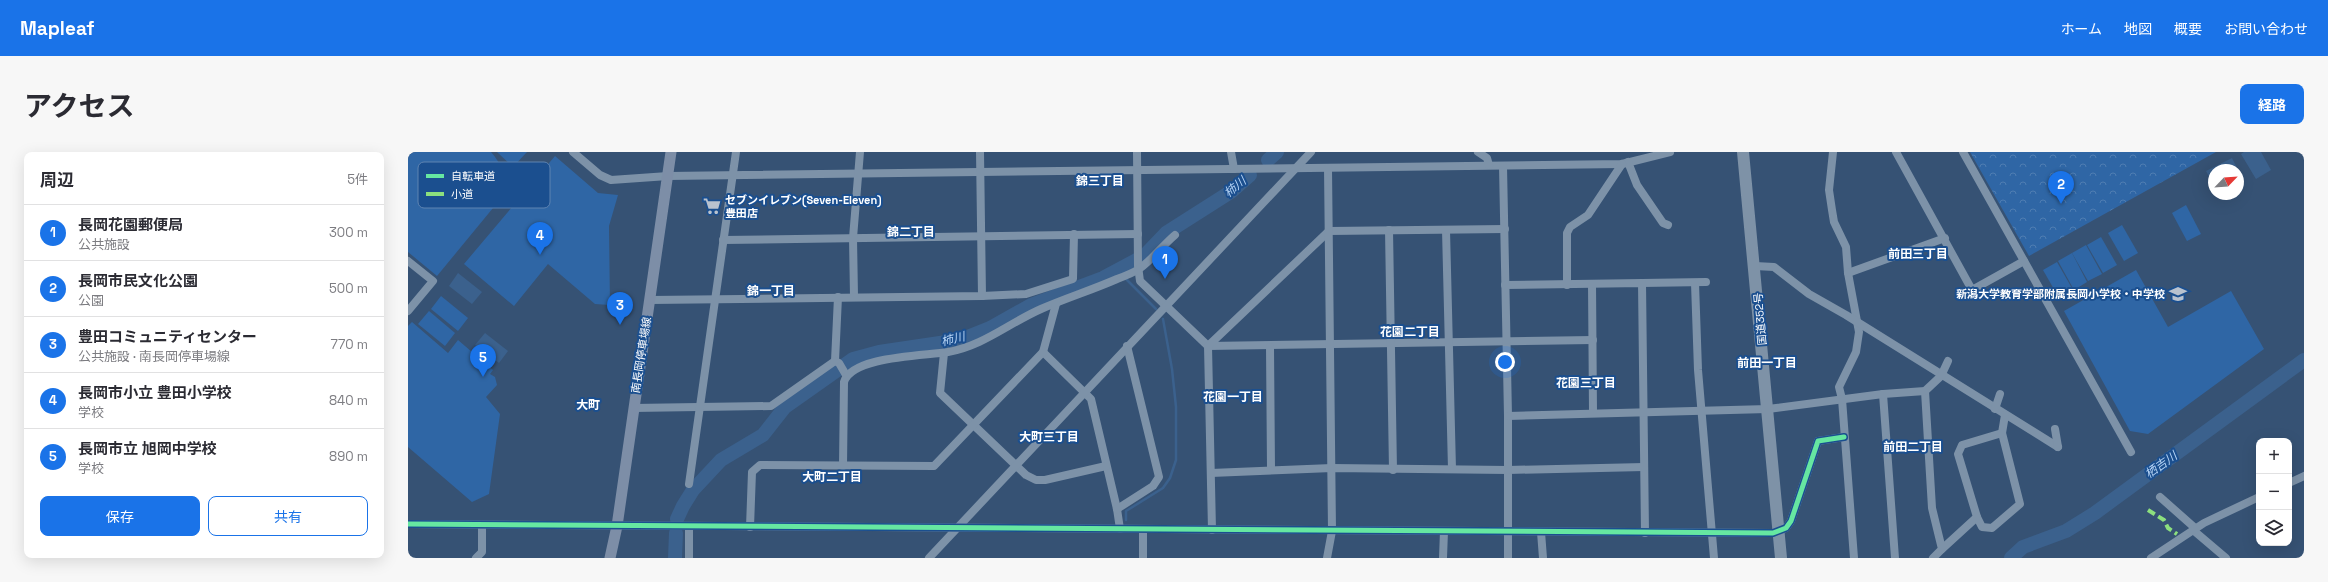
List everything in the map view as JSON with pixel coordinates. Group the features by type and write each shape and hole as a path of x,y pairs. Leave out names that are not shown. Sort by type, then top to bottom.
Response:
{"highway":[{"name":"国道352号","path":"1743,152 1755,266 1781,558"}],"main road":[{"name":"南長岡停車場線","path":"610,558 618,526 633,408 671,152"}],"street":[{"path":"573,152 600,175 611,180 668,176 1503,166 1628,162 1670,152"},
{"path":"689,484 736,152"},
{"path":"854,296 853,238 860,152"},
{"path":"980,152 983,236 982,296"},
{"path":"1137,152 1138,268 1140,281 1208,346 1270,347 1593,340"},
{"path":"1231,152 1234,169"},
{"path":"929,558 1311,152"},
{"path":"1478,152 1487,158 1489,165"},
{"path":"1629,152 1628,162 1643,194 1663,223 1668,225"},
{"path":"1834,152 1829,190 1834,222 1846,246 1848,273 1858,322 1859,338 1856,352 1839,387 1842,399 1854,558"},
{"path":"1896,152 1945,238 1972,290 2024,261"},
{"path":"1963,152 2130,452"},
{"path":"1567,285 1567,233 1570,227 1588,215 1628,162"},
{"path":"1503,166 1508,416 1508,558"},
{"path":"1327,558 1332,531 1328,168"},
{"path":"1212,530 1208,346 1329,231 1504,229"},
{"path":"1389,230 1389,344 1393,470"},
{"path":"1446,230 1452,469"},
{"path":"650,300 854,296 982,296 1026,294 1073,278 1074,234"},
{"path":"723,240 1138,234"},
{"path":"845,374 868,364 902,357 944,353 984,341 1041,310 1138,268 1175,235"},
{"path":"1848,273 1945,238"},
{"path":"408,261 433,281 408,311"},
{"path":"1755,266 1774,267 1809,294 1858,322 1941,376 2058,447 2054,429"},
{"path":"1505,285 1706,282"},
{"path":"1642,283 1645,411 1644,533"},
{"path":"1695,283 1698,370 1714,558"},
{"path":"1592,284 1593,412"},
{"path":"838,297 837,362 845,374 843,466"},
{"path":"750,527 752,472 760,465 930,467 974,425 1043,352 1056,304"},
{"path":"1117,509 1152,486 1159,477 1127,346"},
{"path":"1270,347 1271,469"},
{"path":"1043,352 1091,399 1117,509 1120,529"},
{"path":"944,353 940,393 1031,478 1045,480 1106,466"},
{"path":"1508,416 1593,412 1702,412 1768,409 1883,394 1925,391 1941,376 1948,361"},
{"path":"633,408 775,404 837,362"},
{"path":"1925,391 1932,508 1942,549"},
{"path":"1883,394 1895,558"},
{"path":"1995,409 2000,394"},
{"path":"2002,433 1962,445 1958,454 1977,517 1982,526 1992,528 2020,504 2002,433 2005,415"},
{"path":"408,524 1444,532 1779,532 1786,528 1791,521 1818,441 1844,437"},
{"path":"1211,473 1271,469 1332,468 1393,470 1508,470 1644,467"},
{"path":"2292,482 2304,476"},
{"path":"2160,497 2226,558"},
{"path":"2151,558 2194,529 2256,498"},
{"path":"1933,558 1977,517"},
{"path":"476,558 482,552 482,525"},
{"path":"689,526 689,558"},
{"path":"1143,530 1143,558"},
{"path":"1443,558 1444,532"},
{"path":"1541,532 1543,558"}],"green space":[{"path":"408,152 491,152 498,162 418,162 418,208 493,208 437,276 408,252"},
{"path":"497,152 527,152 518,162 508,162"},
{"path":"1970,152 2216,152 2029,256"},
{"path":"555,156 598,193 618,195 609,226 610,305 595,304 548,264 514,306 464,264 511,208 550,208 550,162"},
{"path":"2186,205 2201,234 2187,241 2172,213"},
{"path":"2122,225 2138,253 2124,261 2108,233"},
{"path":"2101,237 2117,265 2103,273 2087,245"},
{"path":"2086,245 2102,274 2088,281 2072,253"},
{"path":"2072,253 2087,282 2074,290 2058,261"},
{"path":"2057,262 2073,290 2059,298 2043,270"},
{"path":"2136,270 2168,327 2231,291 2264,349 2148,434 2130,431 2064,311"},
{"path":"441,296 468,318 458,331 431,309"},
{"path":"429,311 455,333 445,346 418,324"},
{"path":"412,322 448,353 458,340 493,370 490,374 495,377 497,385 486,397 500,414 489,494 472,502 408,447 408,326"}],"shaded area":[{"path":"2244,152 2261,152 2271,170 2256,179 2241,154"},
{"path":"2232,158 2235,164 2220,164"},
{"path":"458,273 482,292 472,304 449,286"},
{"path":"485,333 508,351 499,363 475,345"}],"waterway":[{"name":"柿川","path":"1268,160 1277,152"},
{"name":"柿川","path":"677,519 693,490 721,460 763,435 785,407 853,359 879,352 960,340 990,328 1031,305 1103,278 1144,256 1166,233 1232,191 1250,175"},
{"path":"1126,279 1156,309"},
{"path":"1126,520 1126,511 1163,488 1170,478 1176,460 1176,407 1172,369 1163,319"},
{"name":"栖吉川","path":"2011,558 2023,547 2066,531 2095,513 2304,360"},
{"name":"柿川","path":"675,558 676,533"}],"marked path":[{"path":"2148,510 2164,520 2168,528 2177,534"}],"cycle path":[{"path":"408,524 1773,533 1786,528 1791,521 1818,441 1844,437"}],"place":[{"name":"長岡市民文化公園","path":"2061,204"},
{"name":"セブンイレブン(Seven-Eleven) 豊田店","path":"712,206"},
{"name":"長岡市小立 豊田小学校","path":"540,255"},
{"name":"長岡花園郵便局","path":"1165,279"},
{"name":"新潟大学教育学部附属長岡小学校・中学校","path":"2178,294"},
{"name":"豊田コミュニティセンター","path":"620,325"},
{"name":"長岡市立 旭岡中学校","path":"483,377"}],"district":[{"name":"錦三丁目","path":"1100,181"},
{"name":"錦二丁目","path":"911,232"},
{"name":"前田三丁目","path":"1918,254"},
{"name":"錦一丁目","path":"771,291"},
{"name":"花園二丁目","path":"1410,332"},
{"name":"前田一丁目","path":"1767,363"},
{"name":"花園三丁目","path":"1586,383"},
{"name":"花園一丁目","path":"1233,397"},
{"name":"大町","path":"588,405"},
{"name":"大町三丁目","path":"1049,437"},
{"name":"前田二丁目","path":"1913,447"},
{"name":"大町二丁目","path":"832,477"}]}
